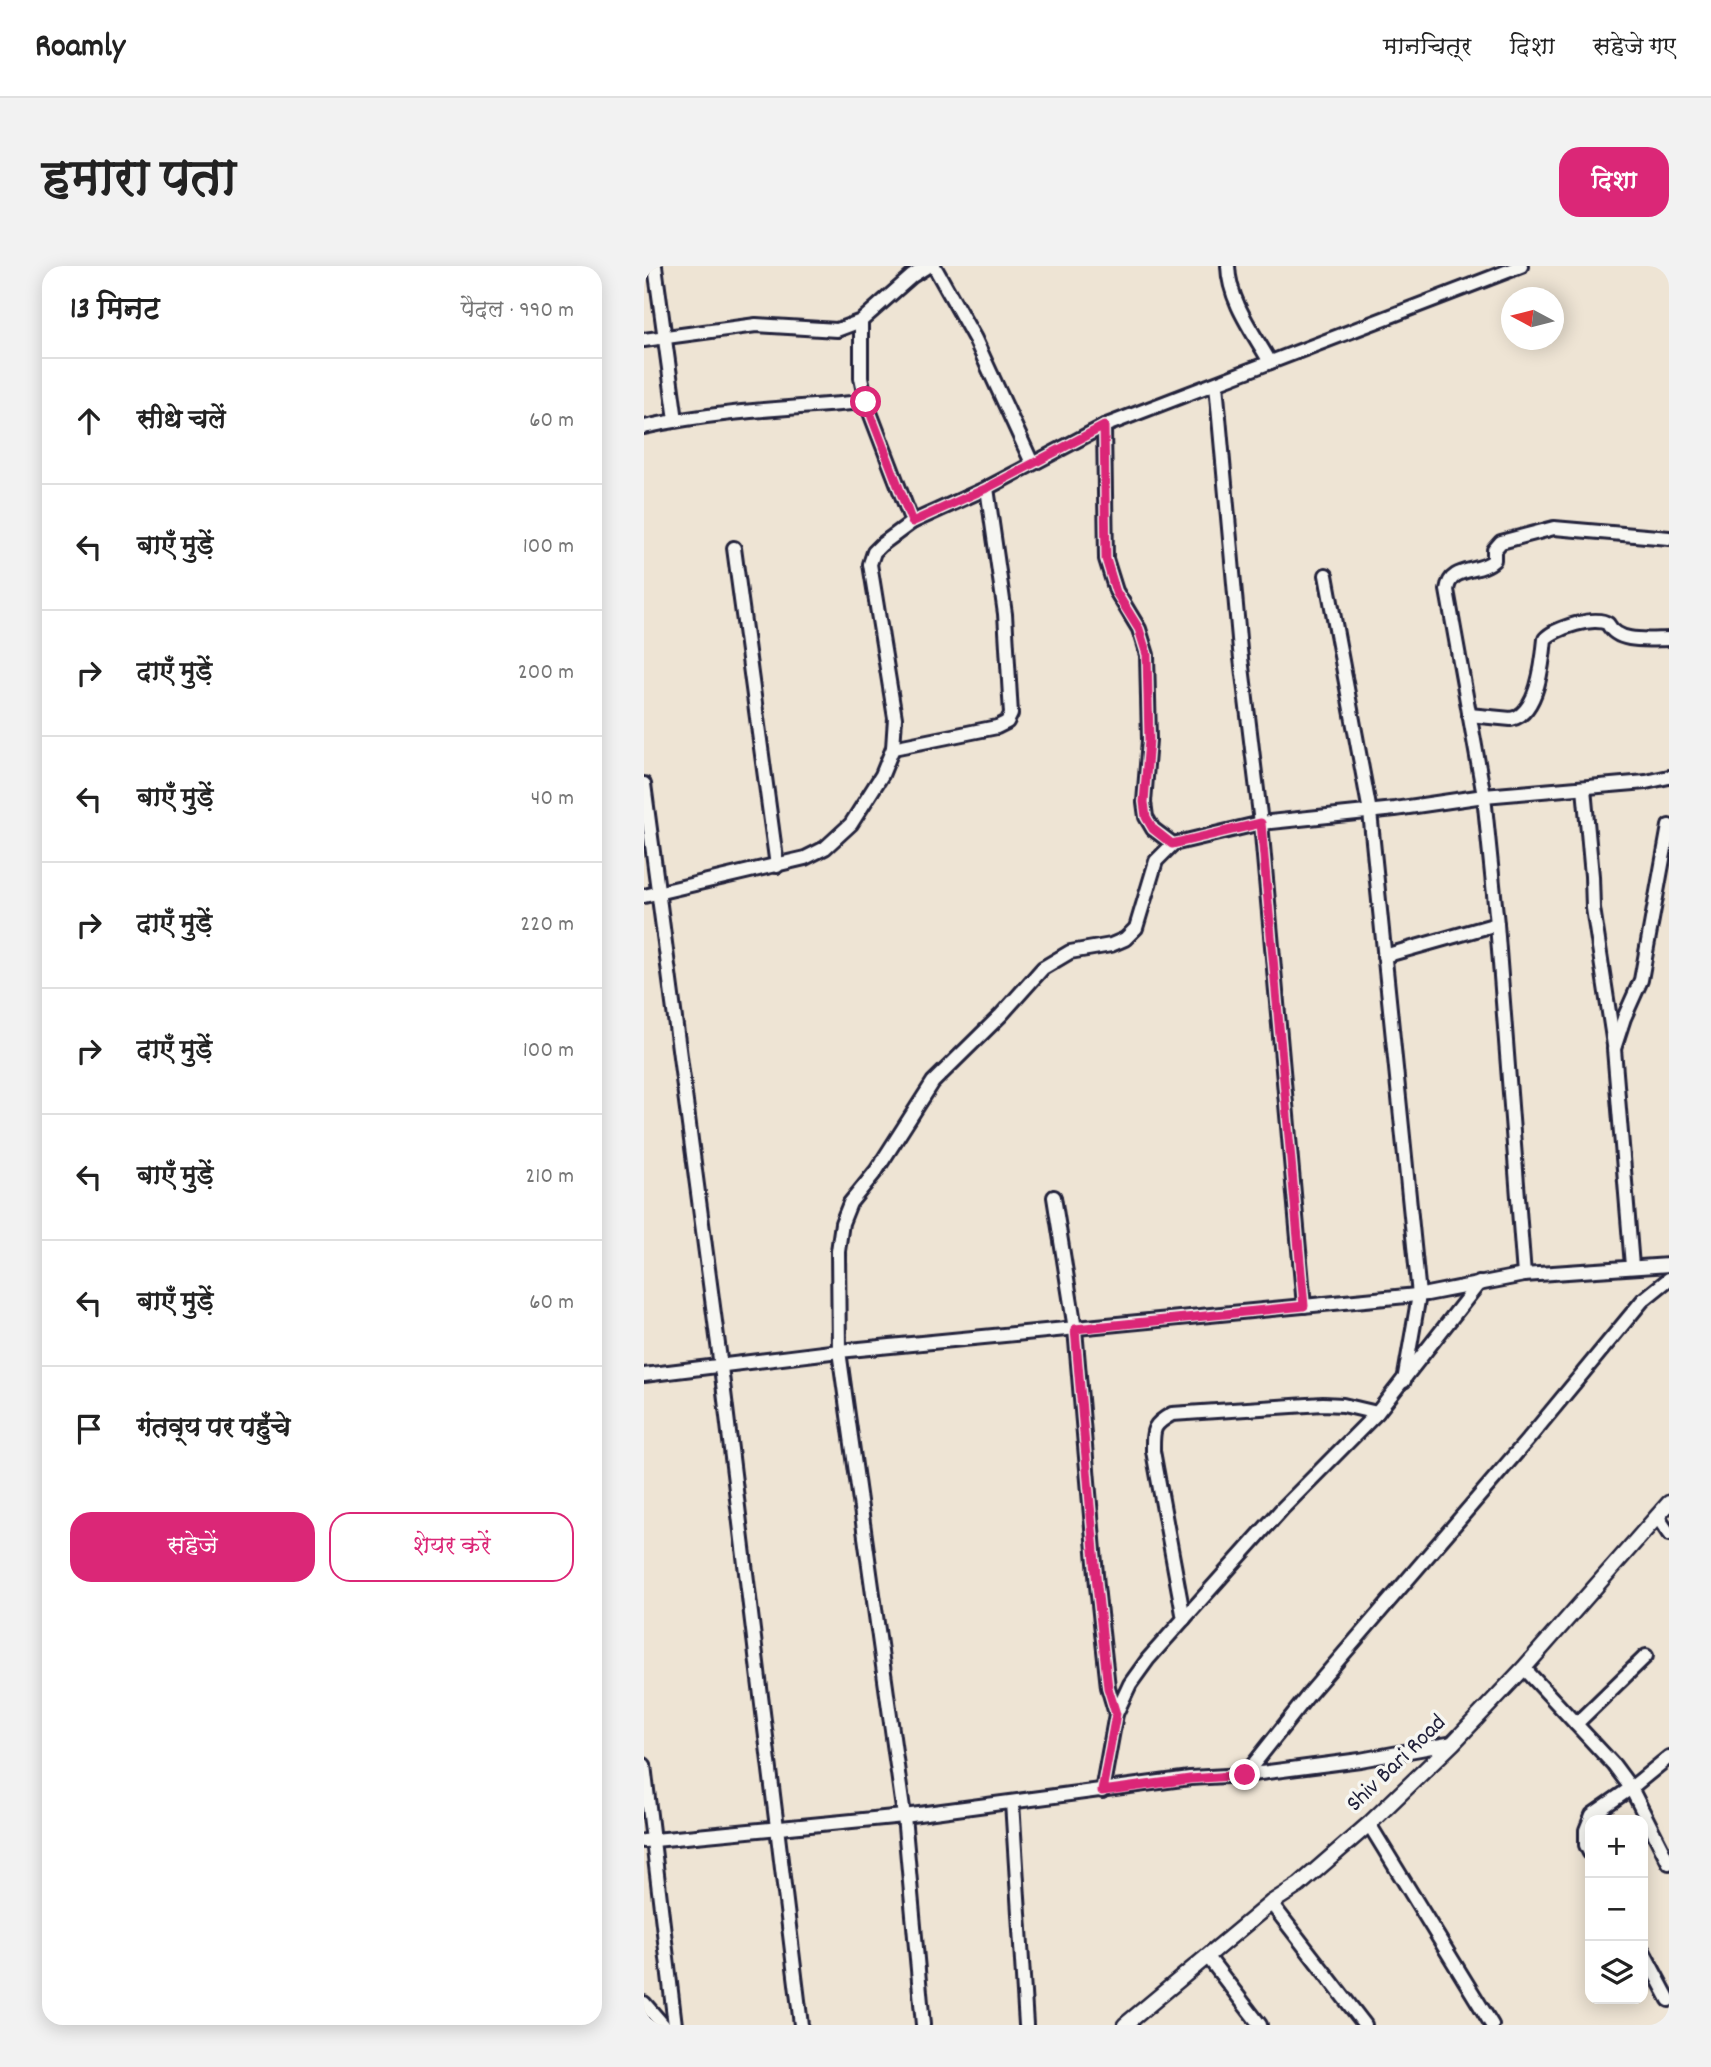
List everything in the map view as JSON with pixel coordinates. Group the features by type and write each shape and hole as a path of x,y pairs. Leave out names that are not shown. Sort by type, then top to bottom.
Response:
{"street":[{"path":"655,266 676,420"},
{"path":"644,340 756,325 837,330 861,321 912,276 928,266"},
{"path":"934,266 975,339 1032,463"},
{"path":"1227,266 1229,286 1270,362"},
{"path":"644,896 805,858 825,848 850,824 882,775 892,748 895,718 870,564 874,552 881,545 912,522 987,488 1104,426 1521,266"},
{"path":"861,321 861,378 866,402 912,522"},
{"path":"1216,384 1240,650 1261,823 1304,1306"},
{"path":"644,427 750,410 866,402"},
{"path":"1104,426 1106,559 1116,592 1139,629 1147,655 1149,740 1144,802 1146,817 1153,829 1172,844"},
{"path":"892,748 997,727 1006,722 1011,714 1005,614 987,488"},
{"path":"1524,1275 1497,923 1483,796 1447,590 1452,576 1490,565 1494,561 1494,550 1501,542 1554,527 1669,538"},
{"path":"734,548 777,866"},
{"path":"1326,575 1370,812 1419,1295 1404,1381"},
{"path":"1469,715 1518,718 1541,680 1545,639 1555,631 1596,619 1608,624 1612,631 1621,636 1669,639"},
{"path":"923,2025 904,1816 839,1352 838,1251 842,1223 850,1203 876,1171 920,1098 933,1082 1001,1015 1043,968 1070,952 1111,946 1125,939 1136,928 1156,861 1172,844 1261,823 1669,777"},
{"path":"644,784 721,1367 801,2025"},
{"path":"1584,788 1593,908 1614,1049 1632,1266"},
{"path":"1614,1049 1623,1018 1641,980 1669,826"},
{"path":"1384,956 1497,923"},
{"path":"1054,1197 1075,1329 1097,1586 1108,1688 1116,1714"},
{"path":"644,1374 839,1352 1419,1295 1524,1275 1669,1265"},
{"path":"1245,1775 1310,1693 1539,1427 1643,1300 1669,1279"},
{"path":"1102,1791 1116,1714 1130,1684 1148,1659 1282,1509 1377,1413 1479,1283"},
{"path":"1184,1619 1153,1451 1153,1431 1159,1421 1172,1414 1323,1404 1352,1406 1377,1413"},
{"name":"Shiv Bari Road","path":"1125,2025 1369,1825 1453,1743 1524,1668 1669,1503"},
{"path":"1657,1516 1669,1534"},
{"path":"1577,1724 1646,1656"},
{"path":"1524,1668 1614,1765 1631,1788 1669,1863"},
{"path":"648,1841 904,1816 1190,1779 1245,1775 1360,1760 1453,1743"},
{"path":"1592,1815 1669,1757"},
{"path":"644,1765 648,1841 675,2025"},
{"path":"1012,1802 1026,2025"},
{"path":"1369,1825 1492,2025"},
{"path":"1271,1903 1365,2025"},
{"path":"1208,1957 1260,2025"},
{"path":"1648,1960 1669,2000"},
{"path":"644,2003 663,2025"}],"route":[{"path":"866,402 912,522 987,488 1104,426 1106,559 1116,592 1139,629 1147,655 1149,740 1144,802 1146,817 1153,829 1172,844 1261,823 1304,1306 1075,1329 1097,1586 1108,1688 1116,1714 1102,1791 1190,1779 1245,1775"}]}
